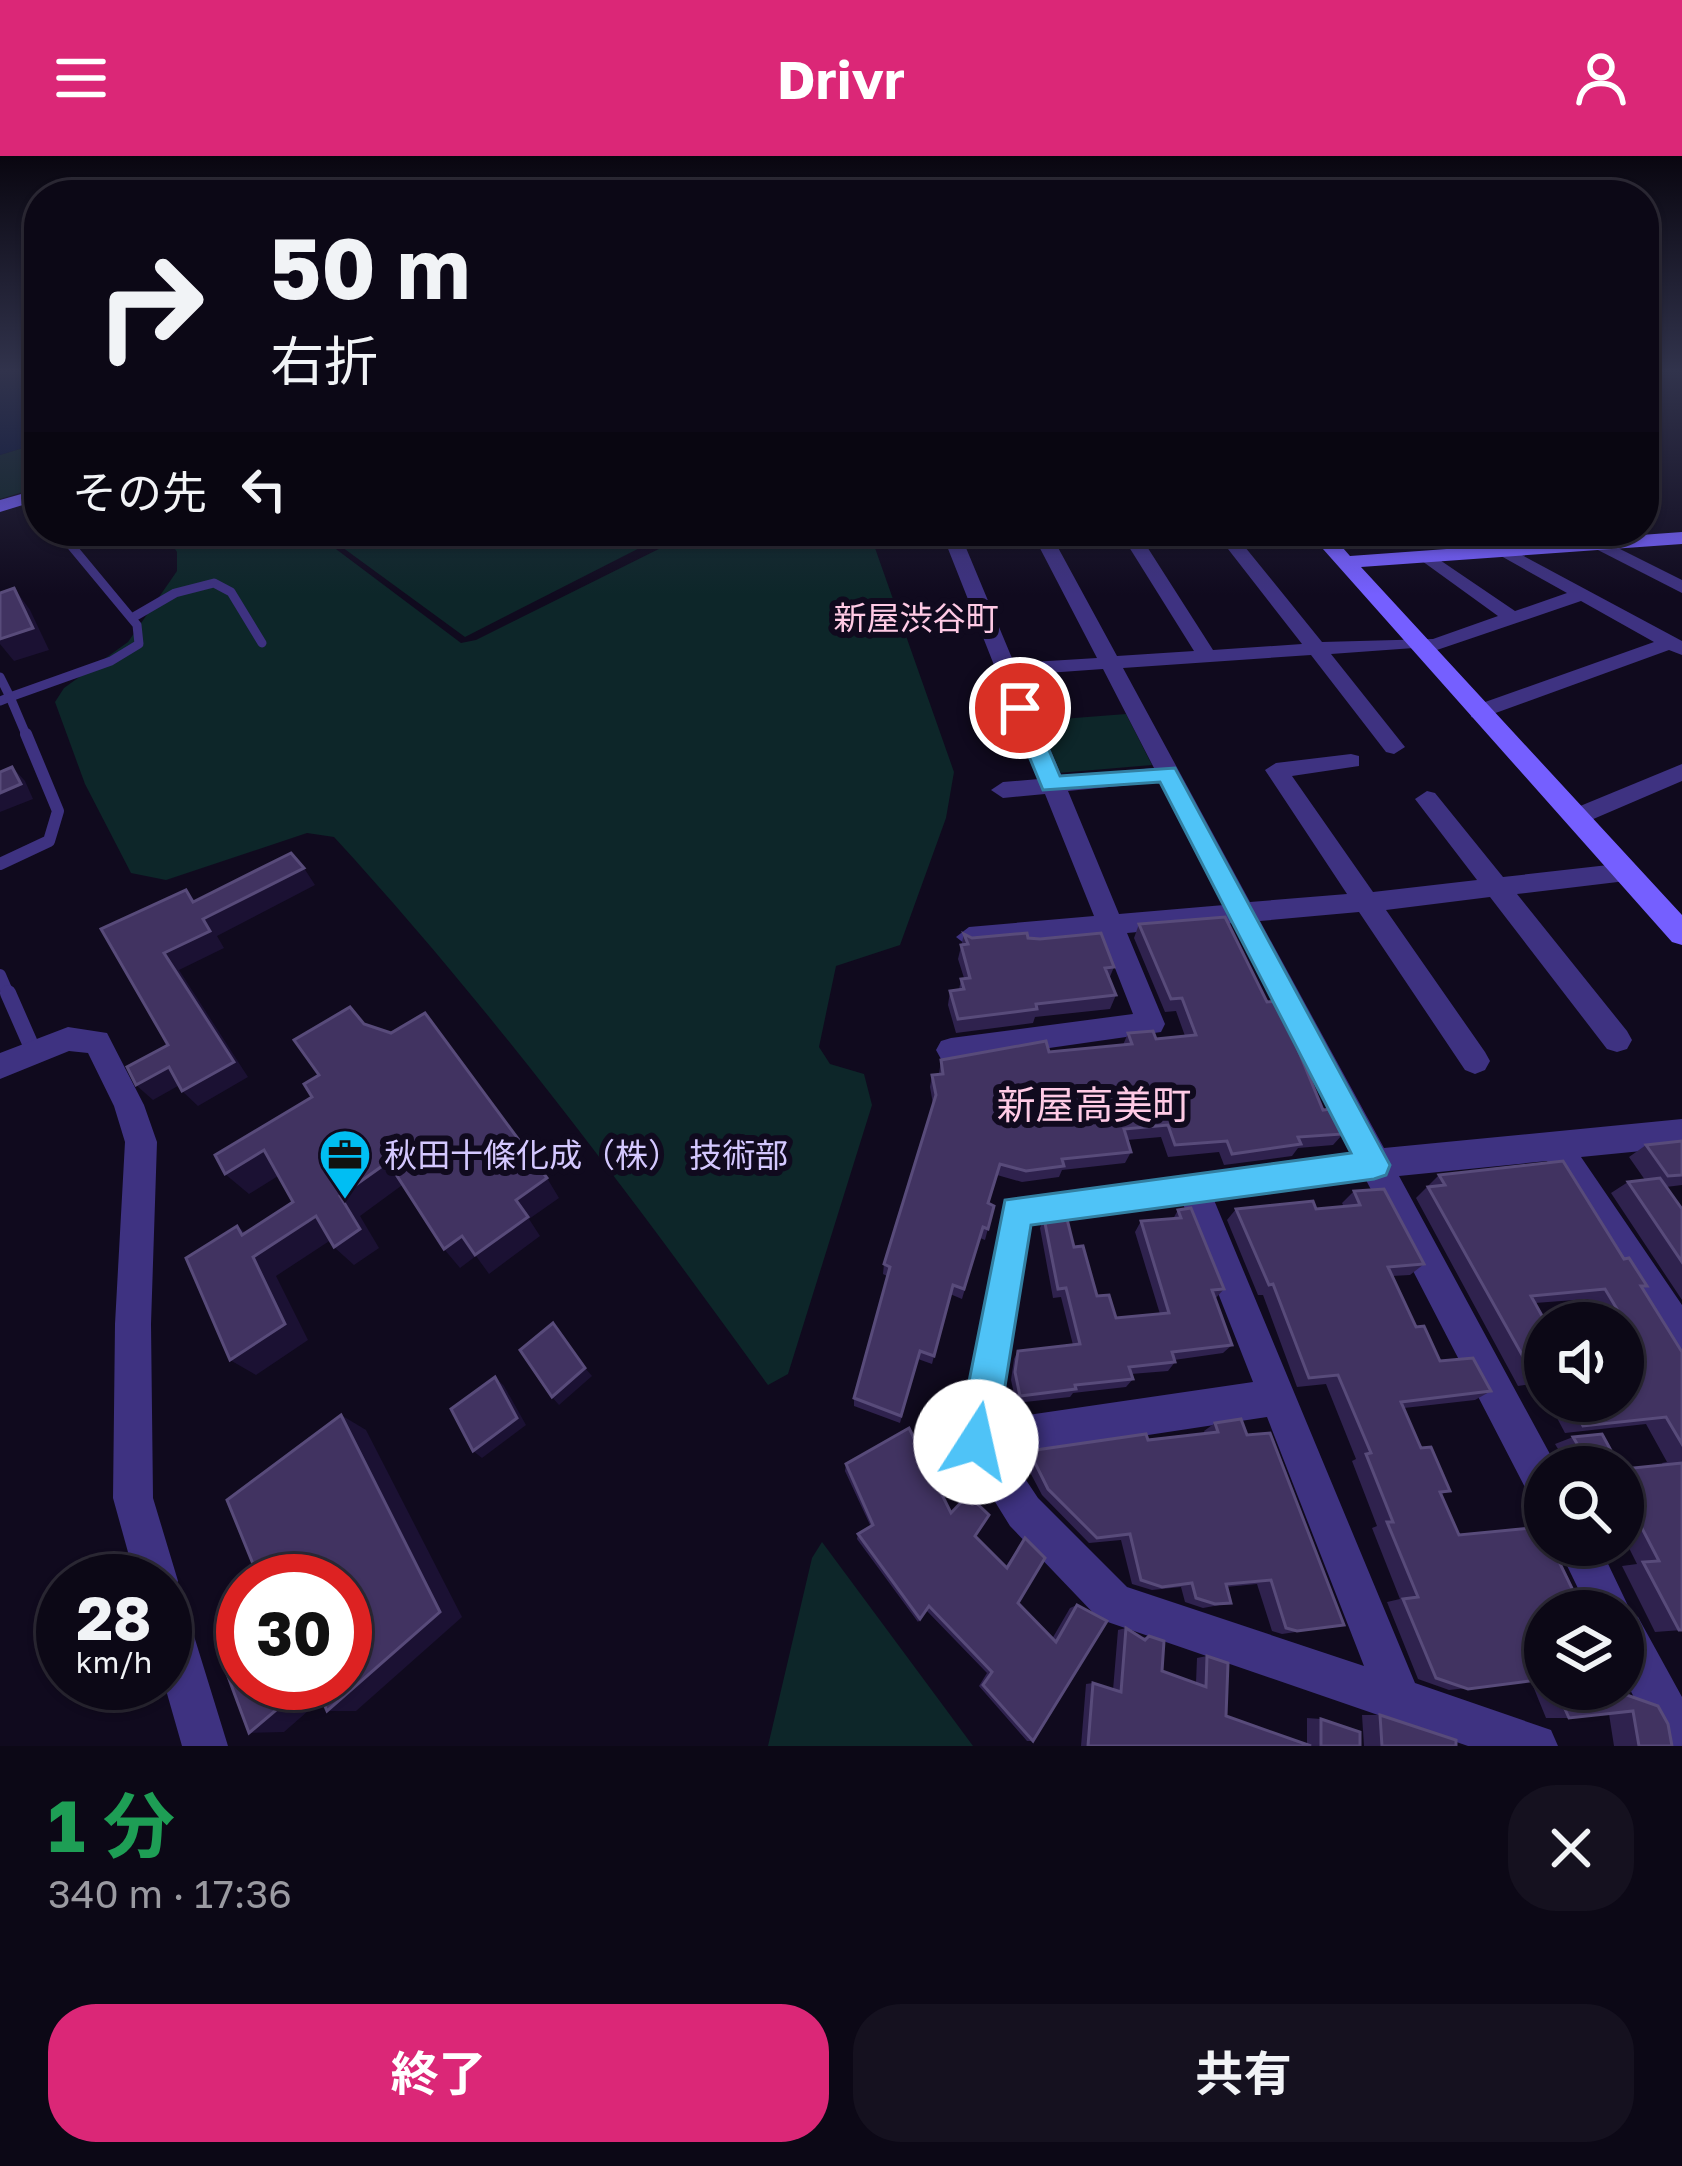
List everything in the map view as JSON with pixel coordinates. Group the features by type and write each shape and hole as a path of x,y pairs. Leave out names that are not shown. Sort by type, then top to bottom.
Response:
{"street":[{"path":"951,1050 1151,1024 956,546"},
{"path":"1048,546 1524,1446"},
{"path":"1137,546 1205,653"},
{"path":"1234,546 1394,747"},
{"path":"1331,546 1682,934"},
{"path":"1345,562 1577,546"},
{"path":"1604,546 1682,586"},
{"path":"1507,552 1676,646"},
{"path":"1428,556 1514,619"},
{"path":"1004,670 1205,653 1414,642 1434,645 1582,594"},
{"path":"1479,712 1676,646"},
{"path":"1351,761 1284,765 1276,770 1475,1061"},
{"path":"1576,817 1682,772"},
{"path":"1004,790 1167,774"},
{"path":"1427,799 1617,1040"},
{"path":"970,938 1626,872"},
{"path":"0,1066 68,1039 97,1042 130,1105 142,1142 133,1324 134,1498 150,1554"},
{"path":"1535,1746 1114,1604 1024,1511 976,1442 1017,1211 1374,1165 1682,1133"},
{"path":"1556,1148 1682,1336"},
{"path":"1192,1188 1400,1701"},
{"path":"976,1442 1277,1397"},
{"path":"1644,1672 1682,1743"},
{"path":"192,1702 205,1746"}],"lane":[{"path":"5,699 111,662 139,644 132,618 72,546"},
{"path":"132,618 175,593 214,583 231,592 262,643"},
{"path":"0,677 5,699 58,811 49,842 0,864"},
{"path":"0,975 33,1050"}],"green space":[{"path":"24,448 24,492 0,499 0,455"},
{"path":"173,546 332,546 461,643 476,640 665,546 874,546 954,772 946,818 900,945 836,966 819,1047 830,1064 864,1074 872,1105 788,1374 768,1385 559,1105 334,837 307,833 166,880 131,873 85,784 55,702 64,688 128,642 177,571"},
{"path":"341,546 644,546 465,637"},
{"path":"1126,714 1152,765 1058,773 1036,721"},
{"path":"822,1542 973,1746 768,1746 812,1558"}],"water":[{"path":"0,446 24,446 24,448 0,455"}],"building":[{"path":"14,588 33,628 0,639 0,593"},
{"path":"12,767 21,784 0,793 0,772"},
{"path":"291,853 304,868 203,919 210,931 164,953 234,1062 182,1091 169,1067 136,1085 127,1067 168,1045 101,929 186,890 193,902"},
{"path":"1225,917 1267,1002 1278,1001 1323,1110 1331,1109 1343,1134 1298,1137 1301,1144 1232,1154 1227,1141 1175,1145 1168,1125 1124,1129 1131,1152 1062,1159 1064,1166 1026,1171 1000,1164 988,1203 994,1206 988,1229 983,1227 964,1289 953,1285 934,1356 920,1351 901,1416 854,1398 890,1267 884,1264 936,1095 932,1075 943,1074 941,1060 1046,1041 1049,1052 1132,1044 1128,1033 1153,1031 1156,1039 1196,1035 1182,998 1171,999 1139,924"},
{"path":"1027,933 1028,938 1040,939 1101,933 1114,967 1105,968 1116,995 958,1019 950,991 964,989 961,979 970,978 961,945 968,944 964,934 972,938"},
{"path":"350,1007 364,1024 391,1033 425,1013 547,1178 516,1200 528,1217 475,1255 462,1236 444,1249 388,1162 340,1196 360,1229 334,1247 316,1216 253,1257 285,1324 230,1360 186,1258 237,1226 242,1235 293,1202 264,1150 225,1174 215,1155 312,1097 304,1084 319,1075 294,1040"},
{"path":"1682,1141 1682,1175 1668,1176 1646,1145"},
{"path":"1563,1161 1624,1259 1629,1258 1647,1286 1641,1286 1682,1352 1682,1444 1666,1417 1644,1419 1644,1302 1613,1302 1605,1289 1531,1296 1534,1302 1524,1302 1524,1358 1428,1187 1445,1185 1439,1175"},
{"path":"1660,1178 1682,1209 1682,1262 1628,1182"},
{"path":"1384,1189 1424,1264 1388,1267 1416,1327 1424,1326 1440,1361 1473,1358 1491,1391 1401,1402 1421,1448 1431,1447 1450,1491 1440,1492 1459,1535 1524,1529 1524,1566 1561,1566 1573,1590 1524,1590 1524,1682 1468,1689 1436,1678 1403,1599 1418,1597 1387,1522 1393,1522 1366,1454 1371,1453 1338,1375 1309,1378 1273,1284 1269,1285 1236,1209 1313,1201 1316,1209 1360,1205 1354,1191"},
{"path":"1191,1208 1224,1289 1212,1290 1232,1345 1172,1352 1175,1362 1129,1367 1133,1379 1020,1396 1015,1372 1018,1351 1080,1344 1066,1288 1058,1289 1044,1218 1066,1215 1074,1247 1083,1246 1097,1296 1109,1295 1116,1318 1169,1313 1141,1221 1181,1218 1178,1210"},
{"path":"553,1323 585,1368 552,1397 520,1350"},
{"path":"495,1377 517,1418 473,1451 451,1409"},
{"path":"341,1415 440,1612 372,1672 372,1554 249,1554 227,1500"},
{"path":"1241,1419 1247,1435 1270,1433 1344,1625 1286,1628 1271,1580 1226,1584 1231,1603 1215,1604 1196,1598 1192,1583 1162,1587 1141,1580 1130,1534 1097,1538 1048,1489 1029,1451 1146,1434 1148,1440 1218,1432 1215,1423"},
{"path":"909,1428 951,1513 968,1495 989,1515 975,1536 1007,1568 1025,1538 1045,1558 1018,1603 1056,1642 1077,1605 1107,1621 1033,1741 983,1685 992,1672 929,1606 920,1619 858,1534 873,1525 846,1464"},
{"path":"1602,1434 1609,1446 1578,1446 1573,1437"},
{"path":"1682,1463 1682,1630 1644,1564 1659,1561 1644,1532 1644,1467"},
{"path":"1126,1628 1145,1640 1149,1636 1164,1641 1162,1671 1206,1687 1207,1656 1228,1663 1226,1716 1311,1746 1088,1746 1093,1683 1121,1692"},
{"path":"1644,1701 1658,1706 1672,1746 1639,1746 1633,1711 1569,1718 1565,1710 1644,1710"},
{"path":"240,1710 276,1710 249,1733"},
{"path":"1380,1715 1456,1740 1456,1746 1382,1746"},
{"path":"1321,1719 1360,1732 1360,1746 1321,1746"}],"place":[{"name":"秋田十條化成（株） 技術部","path":"345,1201"}],"district":[{"name":"新屋渋谷町","path":"916,618"},
{"name":"新屋高美町","path":"1094,1105"}],"route":[{"path":"976,1442 1017,1211 1374,1165 1167,774 1052,785 1020,708"}]}
